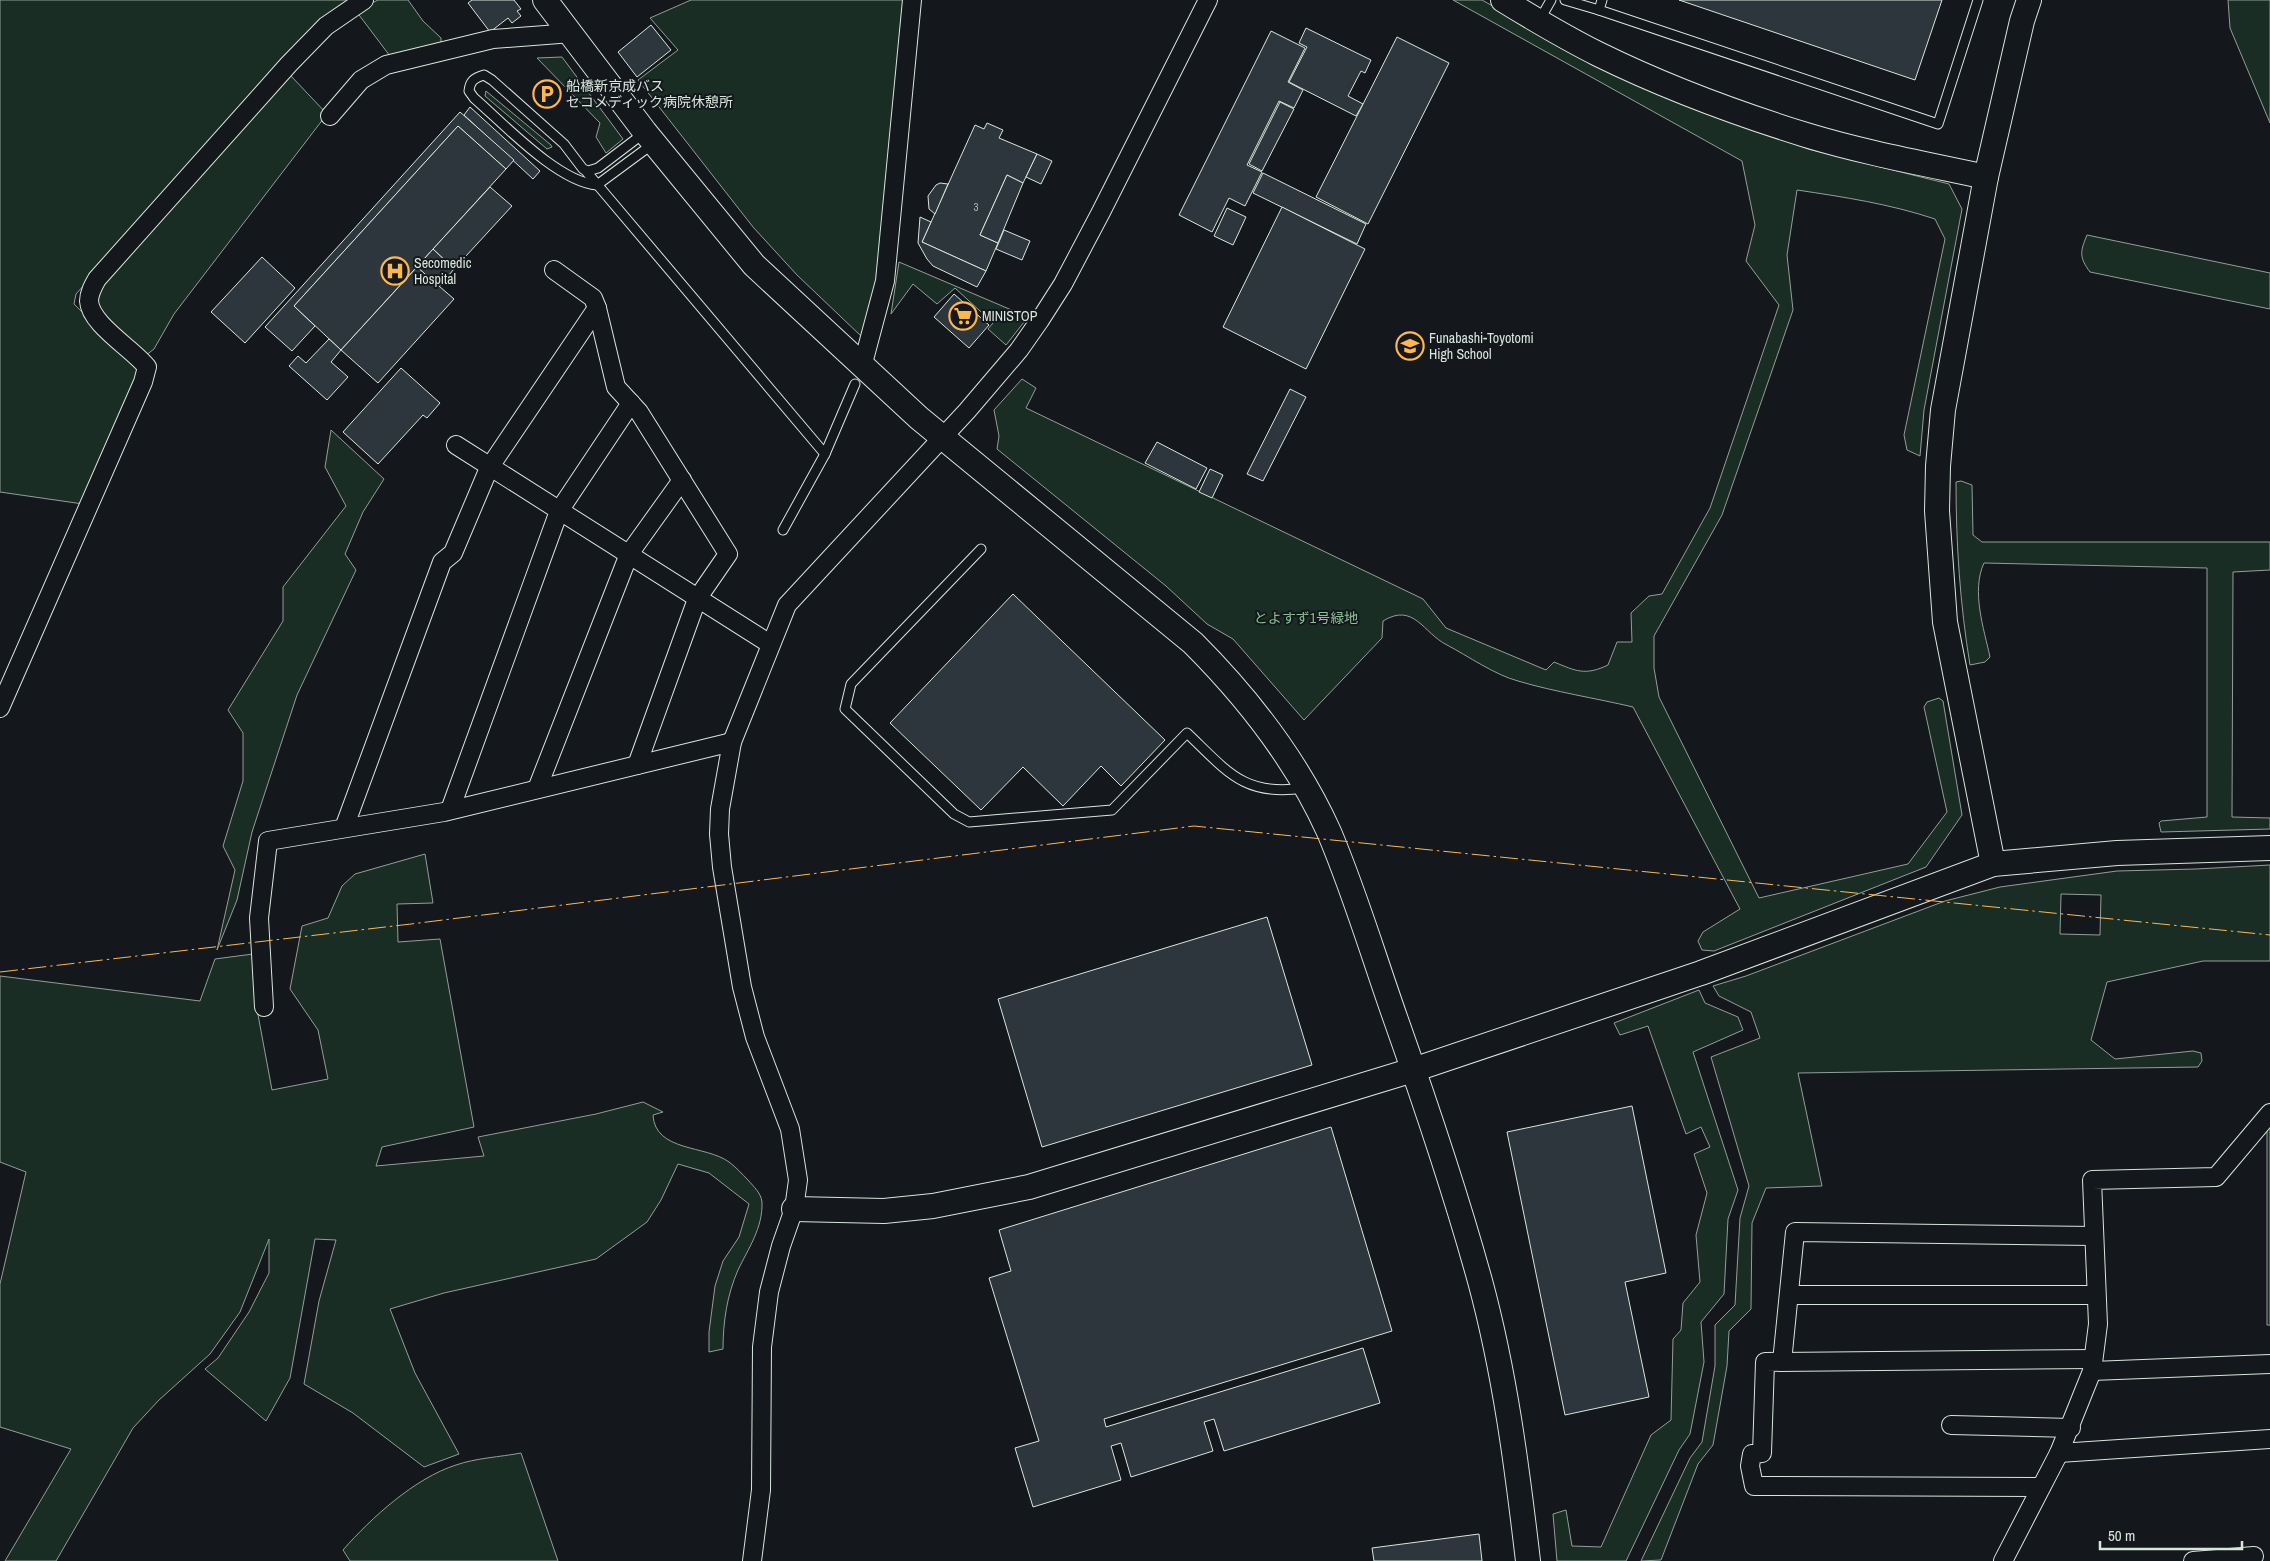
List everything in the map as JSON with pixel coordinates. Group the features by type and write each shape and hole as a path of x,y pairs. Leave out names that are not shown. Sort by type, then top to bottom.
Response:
{"street":[{"path":"0,708 143,382 147,367 98,320 91,310 89,299 97,279 289,64 326,26 364,0"},
{"path":"545,0 650,137 754,265 858,376 942,437 1193,643 1222,671 1263,721 1286,753 1328,830 1342,864 1414,1070 1480,1281 1494,1338 1513,1438 1528,1561"},
{"path":"858,376 886,281 912,0"},
{"path":"752,1561 761,1490 762,1347 769,1292 781,1246 794,1209 798,1180 797,1159 790,1129 755,1037 742,987 722,867 719,834 720,809 732,742 787,605 942,437 1019,350 1063,284 1208,0"},
{"path":"1503,0 1598,54 1681,91 1808,135 1877,153 1986,177"},
{"path":"1993,864 1945,622 1937,511 1938,466 1943,410 1986,177 2022,22 2029,0"},
{"path":"330,116 361,80 376,68 447,48 493,39 572,33"},
{"path":"554,270 593,298 616,387 639,412 728,554 697,599 637,765"},
{"path":"344,828 442,562 453,553 489,468 597,308"},
{"path":"450,810 559,511 631,402"},
{"path":"456,445 489,468 770,644"},
{"path":"537,789 629,554 682,480"},
{"path":"264,1007 259,918 268,841 450,810 732,742"},
{"path":"794,1209 884,1211 980,1198 1029,1187 1414,1070 1701,973 1993,864 2118,853 2270,848"},
{"path":"2003,1561 2071,1428 2092,1365 2098,1324 2092,1180 2216,1177 2270,1113"},
{"path":"1782,1362 1795,1232 2094,1236"},
{"path":"1789,1295 2096,1295"},
{"path":"2042,1488 1754,1486 1750,1466 1752,1454 1762,1453 1765,1362 2092,1365 2270,1364"},
{"path":"1951,1425 2071,1428"},
{"path":"2059,1454 2270,1439"},
{"path":"2193,1561 2254,1556"}],"lane":[{"path":"1538,21 1551,0"},
{"path":"1565,0 1938,124 1978,0"},
{"path":"1599,10 1602,0"},
{"path":"650,137 597,185 582,183 548,163 496,118 469,91 470,84 475,78 484,75 492,80 564,144 597,185 825,454"},
{"path":"585,170 593,171 650,137"},
{"path":"783,530 825,454 858,376"},
{"path":"981,549 851,684 845,709 954,814 969,822 1112,810 1187,733 1233,777 1258,789 1287,791 1305,788"}],"green space":[{"path":"0,0 350,0 285,61 76,294 74,304 141,370 83,504 0,492"},
{"path":"378,0 408,0 423,21 441,38 441,43 393,60 356,11"},
{"path":"691,0 904,0 877,278 861,336 797,275 753,227 638,80 678,50 650,18"},
{"name":"とよすず1号緑地","path":"1453,0 1482,0 1595,64 1808,149 1949,184 1962,209 1924,410 1920,456 1907,450 1904,435 1945,239 1935,219 1884,205 1797,190 1787,255 1793,310 1722,515 1654,636 1654,668 1659,697 1759,898 1908,864 1947,812 1924,707 1927,702 1939,698 1943,701 1962,815 1926,867 1714,951 1702,950 1698,941 1703,932 1740,909 1633,707 1532,685 1509,678 1447,645 1418,621 1403,615 1394,616 1383,621 1382,638 1304,720 1233,639 1207,624 1166,586 997,449 999,436 994,410 1022,379 1036,388 1026,408 1423,599 1446,628 1546,670 1554,662 1581,671 1600,668 1608,665 1617,642 1632,642 1631,613 1649,596 1662,594 1710,508 1779,305 1746,261 1755,225 1742,161"},
{"path":"2228,0 2270,0 2270,123 2230,28"},
{"path":"562,57 623,139 606,153 596,137 600,123 537,58"},
{"path":"285,75 291,76 327,114 174,314 154,349 145,356 102,318 95,302 102,285"},
{"path":"486,91 552,147 547,149 485,96"},
{"path":"2087,235 2270,273 2270,309 2090,272 2082,258 2083,246"},
{"path":"899,262 1028,317 1006,345 988,329 993,323 955,288 937,304 913,284 891,314"},
{"path":"331,430 384,479 363,512 345,554 356,570 297,695 252,832 237,900 217,950 235,870 223,846 243,781 243,733 228,710 283,621 283,587 346,506 325,467"},
{"path":"1961,481 1972,485 1973,535 1982,542 2270,542 2270,570 2233,572 2232,817 2270,818 2270,829 2161,832 2159,823 2161,821 2207,817 2207,568 1984,563 1980,574 1979,598 1990,657 1985,662 1970,665 1961,597 1958,551 1956,482"},
{"path":"425,854 433,903 397,904 398,942 440,939 474,1127 382,1147 376,1166 484,1156 478,1137 596,1114 643,1102 663,1112 653,1115 656,1127 662,1136 672,1142 708,1153 729,1162 753,1185 759,1193 762,1202 760,1221 734,1279 728,1299 723,1349 709,1352 709,1332 715,1286 723,1261 739,1237 749,1204 709,1173 678,1164 661,1200 647,1222 596,1259 444,1293 390,1309 415,1373 459,1454 424,1467 353,1413 304,1384 319,1301 336,1240 315,1239 290,1378 266,1421 205,1369 218,1358 249,1312 269,1273 269,1239 240,1312 210,1354 159,1400 133,1428 56,1561 5,1561 71,1449 0,1427 0,1284 26,1172 0,1162 0,976 200,1001 215,959 253,954 256,1004 272,1090 328,1079 318,1030 290,989 302,926 328,918 342,886 355,874"},
{"path":"2270,865 2270,961 2203,961 2107,982 2091,1040 2115,1059 2193,1051 2201,1053 2202,1061 2198,1067 1798,1073 1822,1186 1766,1188 1752,1223 1751,1309 1729,1331 1727,1366 1713,1445 1698,1464 1661,1560 1641,1561 1690,1458 1702,1442 1715,1366 1715,1325 1735,1305 1740,1218 1749,1186 1711,1057 1760,1038 1751,1012 1719,996 1713,986 1746,976 1945,901 2000,887 2117,871","holes":["2061,894 2101,895 2100,935 2060,934"]},
{"path":"1699,990 1705,1003 1738,1017 1743,1030 1693,1052 1738,1190 1728,1219 1724,1294 1701,1322 1704,1362 1690,1434 1679,1450 1626,1561 1557,1561 1553,1514 1566,1510 1572,1546 1601,1547 1651,1435 1671,1420 1673,1339 1681,1330 1683,1303 1700,1282 1696,1235 1707,1193 1694,1154 1710,1147 1701,1127 1686,1134 1648,1026 1620,1035 1614,1023"},
{"path":"2270,1125 2270,1325 2267,1325 2267,1128"},
{"path":"521,1453 558,1561 350,1561 343,1550 380,1512 425,1479 456,1465 480,1459"}],"building":[{"path":"472,0 514,0 521,9 517,11 521,16 512,23 508,18 490,32 468,3"},
{"path":"1679,0 1942,0 1915,80"},
{"path":"651,25 671,50 637,77 618,52"},
{"path":"1306,28 1371,60 1365,73 1361,71 1348,96 1363,104 1356,116 1289,82 1307,47 1299,43"},
{"path":"1271,31 1305,48 1288,82 1303,90 1294,108 1279,101 1247,165 1262,172 1245,206 1229,198 1212,232 1179,215"},
{"path":"1397,37 1449,63 1368,224 1316,197"},
{"path":"1280,102 1294,109 1262,171 1249,164"},
{"path":"470,107 540,171 533,179 464,115"},
{"path":"460,112 514,160 506,169 458,126 294,306 315,326 292,351 265,327"},
{"path":"987,123 1003,130 999,138 1037,154 1023,183 1007,175 980,235 998,243 986,271 922,242 975,125 984,129"},
{"path":"458,126 506,169 341,350 294,306"},
{"path":"1037,154 1052,161 1041,184 1026,177"},
{"path":"1263,173 1366,224 1357,244 1253,193"},
{"path":"1007,175 1023,183 998,243 980,235"},
{"path":"940,183 948,184 935,214 929,209 928,196 936,185"},
{"path":"490,187 512,206 454,269 433,249"},
{"path":"1282,207 1365,249 1306,369 1223,327"},
{"path":"1227,208 1246,217 1233,245 1214,236"},
{"path":"920,217 931,222 922,242 986,271 977,287 933,266 927,259 918,243"},
{"path":"1004,230 1030,241 1022,260 996,249"},
{"path":"433,249 454,269 439,287 417,267"},
{"path":"262,257 295,288 245,343 211,312"},
{"path":"417,267 454,299 378,383 341,350"},
{"path":"954,294 989,325 969,348 934,317"},
{"path":"329,339 341,350 331,362 348,377 327,400 289,366 298,356 306,363"},
{"path":"401,368 440,403 427,418 423,415 378,464 343,432"},
{"path":"1290,389 1306,397 1263,481 1247,474"},
{"path":"1157,442 1207,468 1196,489 1145,463"},
{"path":"1210,469 1223,475 1212,498 1199,492"},
{"path":"1013,594 1165,740 1121,786 1101,766 1063,806 1023,767 981,810 890,723"},
{"path":"1267,917 1312,1065 1042,1147 998,999"},
{"path":"1632,1106 1666,1273 1625,1282 1649,1397 1565,1415 1507,1132"},
{"path":"1331,1127 1392,1331 1104,1419 1106,1427 1363,1348 1380,1403 1224,1451 1214,1419 1204,1422 1213,1451 1131,1477 1121,1443 1111,1446 1121,1480 1033,1507 1015,1448 1039,1441 989,1278 1011,1271 999,1230"},
{"path":"1479,1534 1482,1561 1374,1561 1372,1548"}],"power":[{"path":"0,972 411,924 1194,826 2270,935"}],"place":[{"name":"船橋新京成バス セコメディック病院休憩所","path":"547,94"},
{"name":"Secomedic Hospital","path":"395,271"},
{"name":"MINISTOP","path":"963,316"},
{"name":"Funabashi-Toyotomi High School","path":"1410,346"}]}
